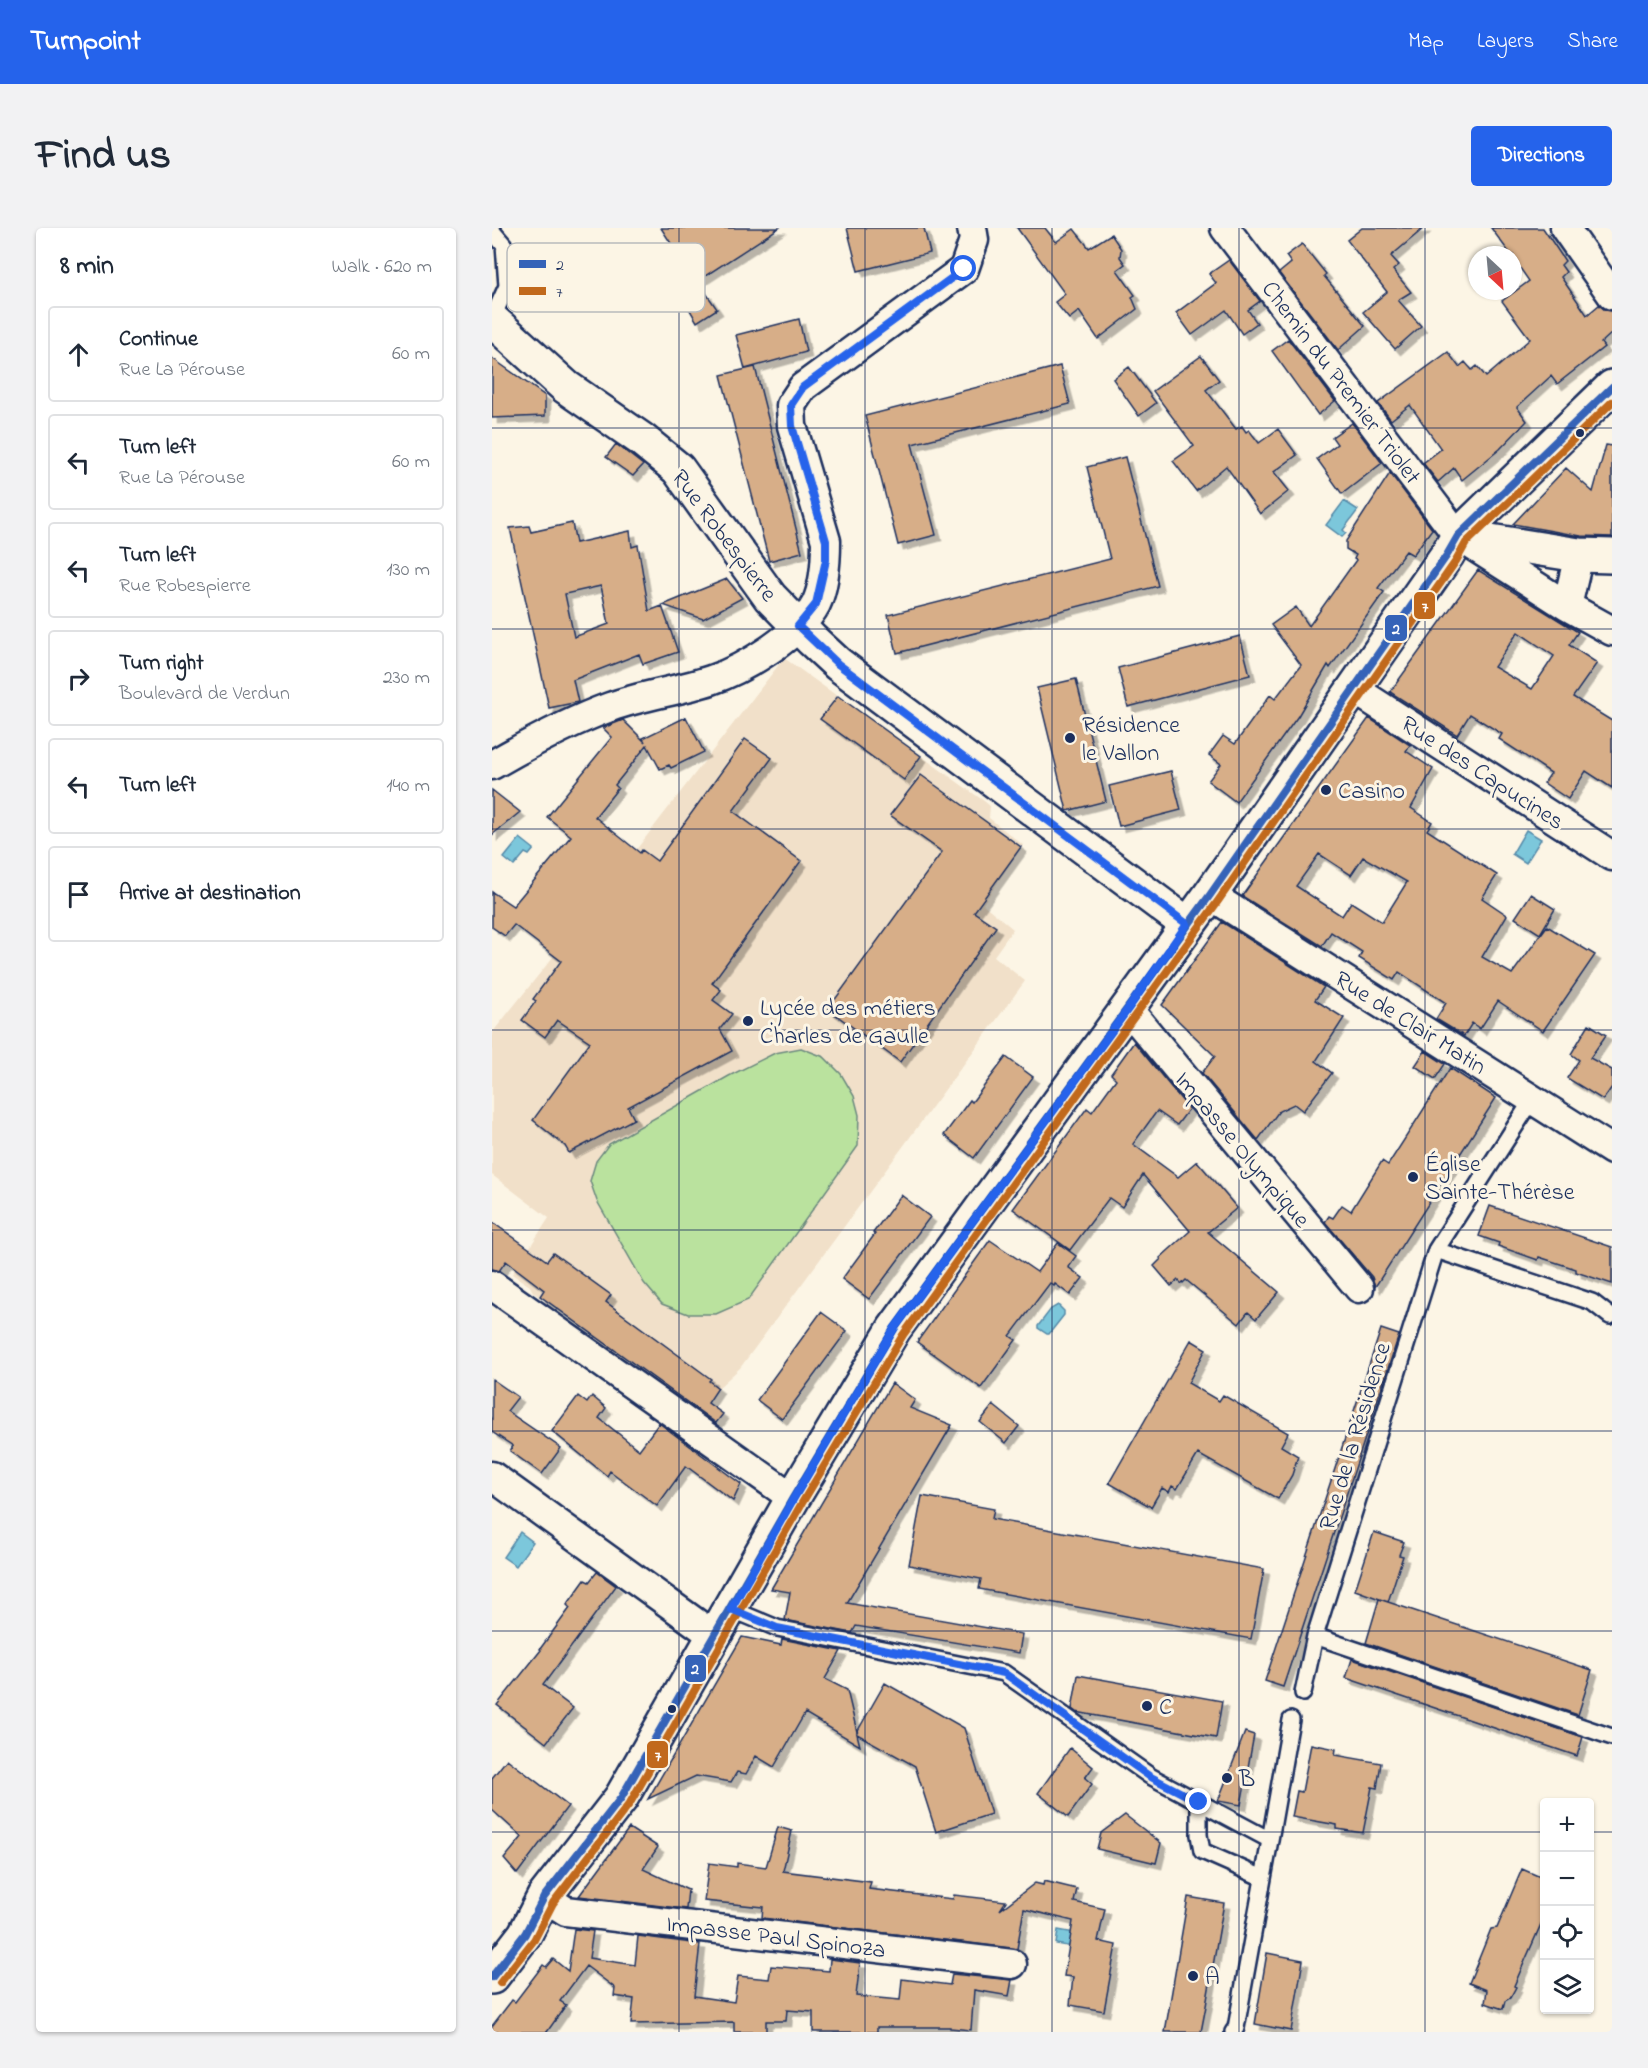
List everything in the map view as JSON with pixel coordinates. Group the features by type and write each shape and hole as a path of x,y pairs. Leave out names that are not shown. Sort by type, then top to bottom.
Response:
{"main road":[{"name":"Rue Robespierre","path":"492,319 566,387 641,439 678,469 760,585 838,664 1187,924"},
{"path":"492,1977 525,1934 544,1897 621,1798 894,1329 1210,894 1458,536 1600,411 1612,387"},
{"path":"1458,536 1579,555 1612,556"},
{"path":"492,1940 498,1932 544,1897"}],"street":[{"path":"492,765 576,720 646,696 691,686 734,671 760,657 798,626 816,604 826,560 826,541 792,426 791,405 803,387 964,269 974,240 972,228"},
{"name":"Chemin du Premier Triolet","path":"1225,228 1458,536"},
{"path":"1565,228 1612,296"},
{"path":"1458,536 1568,606 1612,631"},
{"path":"1568,606 1579,555"},
{"name":"Rue des Capucines","path":"1354,689 1612,856"},
{"name":"Rue de Clair Matin","path":"1210,894 1612,1150"},
{"name":"Impasse Olympique","path":"1128,1009 1359,1288"},
{"path":"492,1286 794,1498"},
{"path":"492,1476 723,1623"},
{"name":"Impasse Paul Spinoza","path":"544,1897 566,1911 1012,1964"}],"lane":[{"path":"492,231 504,245 507,286 492,319"},
{"name":"Rue de la Résidence","path":"1303,1693 1315,1636 1436,1250 1532,1100"},
{"path":"1436,1250 1592,1302 1610,1316"},
{"path":"723,1623 777,1628 1004,1673 1149,1776 1270,1840"},
{"path":"1315,1636 1612,1737"},
{"path":"1233,2032 1236,2028 1291,1720"},
{"path":"1199,1802 1199,1835 1202,1851 1263,1878"}],"shaded area":[{"name":"Lycée des métiers Charles de Gaulle","path":"784,658 984,801 990,806 989,818 1023,845 983,904 1013,929 994,956 1025,981 740,1368 698,1411 533,1292 530,1286 512,1274 549,1218 492,1175 492,1033"}],"green space":[{"path":"801,1048 824,1057 841,1074 854,1096 859,1115 858,1146 748,1300 716,1314 688,1314 662,1304 644,1283 597,1201 590,1181 596,1161 609,1144 729,1076 775,1053"}],"water":[{"path":"1344,501 1358,510 1343,530 1346,533 1342,537 1326,525"},
{"path":"1526,830 1541,839 1526,863 1512,854"},
{"path":"520,838 534,849 529,855 525,853 514,866 504,858"},
{"path":"1058,1305 1064,1311 1064,1315 1047,1334 1038,1326 1051,1309"},
{"path":"520,1532 533,1542 516,1566 503,1557"},
{"path":"1058,1930 1086,1935 1084,1949 1056,1944"}],"building":[{"path":"661,228 779,228 705,276 705,243 671,243"},
{"path":"847,228 924,228 930,253 858,271"},
{"path":"1017,228 1045,228 1056,242 1074,229 1089,248 1111,234 1121,249 1120,257 1125,264 1117,270 1135,295 1132,297 1137,309 1098,339 1079,311 1069,319 1055,302 1065,294"},
{"path":"1362,228 1424,228 1391,256 1399,265 1393,270 1411,292 1398,300 1421,326 1395,349 1363,312 1387,292 1347,240"},
{"path":"1491,228 1543,228 1565,261 1561,265 1566,272 1561,277 1587,315 1599,305 1605,310 1612,311 1612,333 1601,343 1604,347 1557,384 1551,376 1517,407 1527,421 1500,449 1462,480 1454,468 1438,482 1423,463 1441,449 1410,405 1391,420 1378,403 1448,352 1459,367 1465,362 1472,370 1477,366 1486,377 1530,339 1502,301 1522,300 1522,286 1529,281 1522,271 1522,246 1504,246"},
{"path":"1302,244 1326,274 1324,276 1365,326 1338,350 1279,273 1291,263 1286,256"},
{"path":"1229,260 1260,301 1248,310 1257,323 1242,334 1226,310 1192,335 1176,313 1216,283 1209,274"},
{"path":"705,294 717,309 697,322 691,312 705,312"},
{"path":"799,319 806,352 745,369 736,335"},
{"path":"1288,339 1335,401 1318,415 1272,351"},
{"path":"1201,356 1219,380 1206,390 1236,429 1242,426 1246,432 1249,430 1259,443 1278,429 1297,455 1274,472 1289,491 1260,514 1226,466 1196,491 1173,461 1194,446 1153,391"},
{"path":"492,358 545,396 545,416 492,418"},
{"path":"1060,366 1070,404 912,444 936,535 898,545 865,416"},
{"path":"755,367 802,552 769,561 721,375"},
{"path":"1129,367 1156,403 1139,416 1113,379"},
{"path":"1352,423 1382,463 1342,494 1317,459 1337,444 1332,437"},
{"path":"616,444 643,465 633,476 606,457"},
{"path":"1606,445 1612,446 1612,537 1581,536 1513,524 1566,468 1593,492"},
{"path":"1125,457 1158,586 897,653 888,615 1110,559 1087,467"},
{"path":"1390,473 1432,529 1413,555 1406,551 1378,588 1384,592 1330,668 1328,665 1298,716 1236,802 1208,781 1221,764 1209,755 1223,736 1235,744 1270,695 1275,699 1301,665 1271,625 1296,607 1309,626 1356,560 1354,559 1356,555 1346,549 1346,541"},
{"path":"572,523 576,543 630,531 632,547 638,545 649,611 662,606 678,652 643,664 639,654 573,680 578,702 549,708 510,528 529,526 531,532","holes":["601,586 609,624 574,637 565,594"]},
{"path":"1478,570 1578,632 1569,645 1597,663 1573,697 1612,721 1612,788 1586,771 1568,799 1544,783 1551,773 1499,739 1502,734 1470,714 1457,735 1390,692","holes":["1518,632 1554,656 1532,689 1494,667"]},
{"path":"727,579 742,598 703,619 663,605"},
{"path":"1240,636 1250,675 1128,707 1118,668"},
{"name":"Résidence le Vallon","path":"1076,679 1106,801 1067,811 1037,688"},
{"path":"838,696 921,756 904,780 820,719"},
{"path":"686,717 704,752 671,768 669,765 660,769 647,745 615,785 618,788 595,817 640,853 642,850 657,861 745,739 772,758 733,811 801,861 712,983 721,990 713,1000 732,1014 720,1029 732,1051 628,1107 634,1119 569,1153 565,1146 533,1120 590,1042 557,1020 545,1037 522,1020 536,1001 533,999 561,961 514,925 505,936 492,927 492,892 513,906 571,836 547,817 612,737 603,728 623,720 645,742 643,738"},
{"path":"1369,718 1410,745 1406,751 1433,769 1411,808 1432,822 1427,830 1497,875 1482,898 1507,915 1482,957 1512,974 1547,926 1595,955 1543,1031 1498,1001 1480,1029 1472,1023 1464,1036 1436,1019 1446,1003 1399,972 1394,980 1359,958 1362,952 1331,932 1322,946 1242,896","holes":["1319,854 1351,875 1363,857 1407,882 1382,922 1351,902 1342,916 1296,886"]},
{"path":"1171,771 1181,810 1119,826 1109,786"},
{"path":"921,775 1021,847 974,912 996,927 900,1062 828,1009 942,852 890,815"},
{"path":"492,790 520,812 492,835"},
{"path":"1531,894 1555,909 1540,934 1515,918"},
{"path":"1222,922 1324,987 1315,1000 1344,1018 1316,1061 1332,1073 1303,1111 1294,1104 1279,1111 1258,1140 1202,1073 1215,1056 1162,1005"},
{"path":"1589,1024 1606,1035 1590,1058 1612,1070 1612,1087 1603,1100 1567,1078 1579,1060 1571,1054"},
{"path":"1134,1042 1189,1109 1177,1125 1157,1111 1133,1144 1178,1177 1197,1161 1237,1208 1208,1232 1279,1292 1256,1319 1248,1312 1239,1324 1186,1280 1182,1284 1178,1280 1171,1286 1154,1266 1190,1231 1143,1175 1122,1207 1109,1198 1070,1250 1013,1209 1087,1108 1092,1112 1116,1079 1111,1074"},
{"path":"1425,1051 1445,1064 1435,1079 1415,1066"},
{"path":"1006,1057 1033,1077 974,1158 944,1135"},
{"name":"Église Sainte-Thérèse","path":"1450,1068 1496,1098 1375,1287 1372,1277 1325,1222 1329,1216 1333,1218 1342,1205 1351,1211 1382,1161 1388,1165"},
{"path":"901,1195 930,1217 869,1299 842,1279"},
{"path":"1490,1206 1612,1247 1612,1284 1576,1272 1576,1269 1539,1257 1538,1260 1498,1246 1499,1243 1479,1236"},
{"path":"492,1222 547,1261 553,1253 611,1295 606,1302 711,1379 709,1381 718,1388 708,1403 723,1414 716,1423 540,1296 544,1290 506,1261 499,1271 492,1269"},
{"path":"990,1240 1037,1272 1058,1243 1076,1256 1068,1267 1083,1278 1070,1295 1050,1283 1010,1336 1016,1340 981,1388 917,1342"},
{"path":"821,1312 847,1331 782,1419 757,1400"},
{"path":"1381,1329 1399,1335 1283,1687 1265,1681"},
{"path":"1191,1340 1206,1349 1188,1383 1219,1401 1223,1395 1288,1433 1281,1446 1298,1456 1292,1475 1278,1499 1198,1454 1177,1489 1172,1486 1169,1492 1162,1488 1151,1507 1109,1483"},
{"path":"492,1379 518,1397 507,1411 561,1448 542,1474 510,1451 513,1446 492,1432"},
{"path":"892,1383 915,1400 910,1408 952,1425 847,1603 1022,1634 1019,1653 856,1626 852,1633 785,1620 790,1592 771,1589"},
{"path":"578,1396 587,1403 592,1396 606,1408 599,1418 639,1450 659,1423 741,1484 733,1501 686,1466 657,1506 610,1471 607,1476 552,1431"},
{"path":"993,1405 1019,1426 1006,1443 980,1422"},
{"path":"922,1496 994,1509 992,1519 1264,1569 1251,1639 979,1589 981,1579 909,1565"},
{"path":"1374,1532 1404,1542 1399,1555 1403,1556 1388,1602 1355,1590"},
{"path":"597,1572 616,1586 543,1685 573,1708 546,1743 497,1705 541,1650 570,1608 567,1605 585,1580 589,1582"},
{"path":"1379,1599 1592,1670 1578,1715 1366,1643"},
{"path":"742,1637 781,1645 782,1639 841,1651 825,1679 847,1690 857,1732 885,1683 964,1728 991,1814 936,1832 915,1766 857,1734 860,1746 805,1713 774,1767 756,1756 746,1774 737,1772 731,1782 696,1776 648,1799"},
{"path":"1352,1659 1583,1737 1577,1756 1346,1678"},
{"name":"C","path":"1078,1675 1222,1701 1216,1738 1076,1712 1072,1709"},
{"path":"1245,1732 1254,1735 1241,1805 1218,1801"},
{"path":"1311,1744 1336,1749 1335,1755 1381,1763 1377,1788 1372,1787 1363,1833 1337,1829 1337,1825 1292,1817 1297,1791 1302,1792"},
{"path":"1070,1748 1093,1767 1085,1778 1092,1784 1068,1817 1038,1793"},
{"path":"507,1759 568,1806 517,1874 504,1859 522,1837 492,1810 492,1778"},
{"path":"1125,1815 1161,1843 1156,1863 1097,1849 1101,1833"},
{"path":"778,1827 792,1831 783,1871 871,1882 869,1889 953,1899 954,1895 1006,1901 1000,1910 1035,1883 1043,1885 1044,1881 1077,1889 1074,1902 1105,1909 1098,1941 1116,1945 1104,2011 1070,2005 1073,1977 1064,1976 1073,1921 1024,1909 1017,1949 762,1918 763,1907 704,1901 709,1863 737,1867 737,1863 766,1867"},
{"path":"629,1828 658,1847 643,1869 688,1890 686,1909 579,1896"},
{"path":"1522,1869 1540,1877 1540,1926 1514,1986 1516,1987 1510,1998 1505,2001 1503,2009 1485,2003 1487,1990 1469,1983 1491,1929 1497,1928"},
{"name":"A","path":"1188,1897 1224,1903 1201,2032 1165,2032"},
{"path":"574,1929 593,1931 589,1958 635,1965 638,1936 700,1944 694,1996 734,2002 738,1976 769,1979 771,1966 829,1971 830,1959 860,1963 856,1996 900,2000 902,1979 950,1985 952,1974 1012,1980 1009,1996 974,1990 971,2030 950,2027 877,2027 877,2032 813,2032 813,2012 787,2010 786,2021 766,2021 766,2032 734,2032 734,2022 631,2024 634,1999 614,1996 615,1988 586,1966 560,2001 566,2005 547,2032 492,2032 492,2026 512,2000 515,2002 543,1965 546,1967 553,1959 568,1971"},
{"path":"1267,1953 1303,1960 1291,2031 1255,2024"}],"transit line":[{"name":"2","path":"492,1977 525,1934 544,1897 621,1798 793,1498 894,1329 1210,895 1458,536 1612,387"},
{"name":"7","path":"500,1983 534,1940 553,1903 630,1803 802,1503 903,1335 1218,901 1456,561 1466,543 1612,402"}],"place":[{"name":"Résidence le Vallon","path":"1070,738"},
{"name":"Casino","path":"1326,790"},
{"name":"Lycée des métiers Charles de Gaulle","path":"748,1021"},
{"name":"Église Sainte-Thérèse","path":"1413,1177"},
{"name":"C","path":"1147,1706"},
{"name":"B","path":"1227,1778"},
{"name":"A","path":"1193,1976"}],"route":[{"path":"964,269 803,387 791,405 792,426 826,541 826,560 816,604 798,626 838,664 1187,924 1128,1009 894,1329 731,1609 777,1628 1004,1673 1149,1776 1199,1802"}]}
